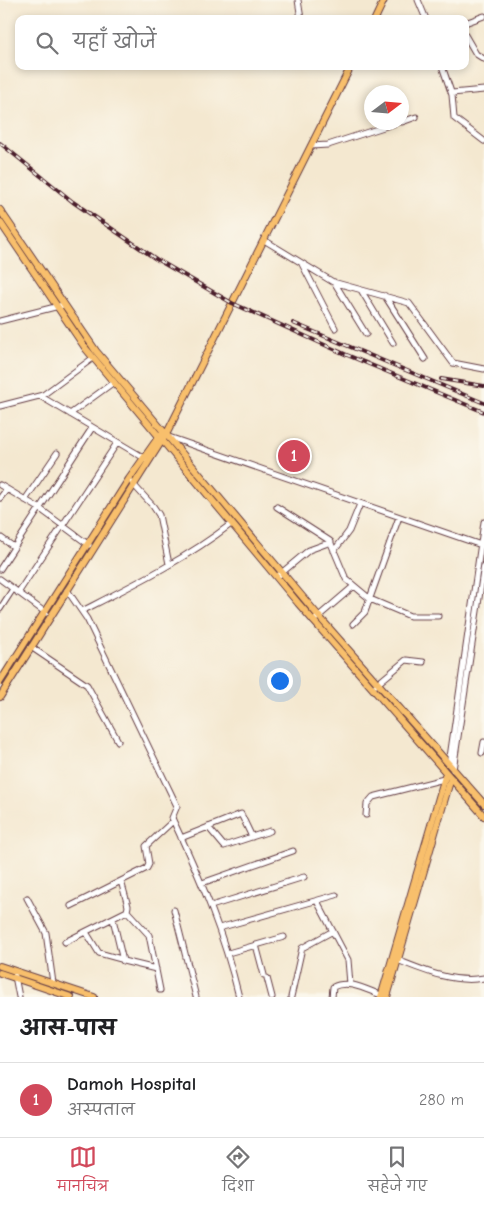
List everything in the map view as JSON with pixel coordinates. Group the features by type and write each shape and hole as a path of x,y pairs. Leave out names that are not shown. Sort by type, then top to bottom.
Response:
{"main road":[{"path":"377,15 384,0"},
{"path":"0,682 89,544 164,435 221,327 349,70"},
{"path":"0,210 93,358 164,435 236,530 447,777 484,816"},
{"path":"0,222 60,306 164,435 318,616 484,804"},
{"path":"0,697 67,590 131,482"},
{"path":"236,530 242,525"},
{"path":"419,744 425,738"},
{"path":"383,996 451,767"},
{"path":"0,966 71,997"},
{"path":"0,973 16,974 53,983 94,997"}],"street":[{"path":"298,0 300,15"},
{"path":"418,0 424,15"},
{"path":"469,22 484,16"},
{"path":"469,42 476,54 484,59"},
{"path":"443,70 452,93 454,118 484,141"},
{"path":"452,93 484,90"},
{"path":"409,119 416,117"},
{"path":"311,146 328,145 375,130"},
{"path":"264,240 334,282 412,305 453,363 484,369"},
{"path":"301,263 335,328"},
{"path":"334,282 366,334"},
{"path":"360,290 393,343"},
{"path":"385,296 425,359"},
{"path":"0,321 60,306"},
{"path":"0,406 40,396 93,358"},
{"path":"70,414 114,382"},
{"path":"40,396 146,459"},
{"path":"0,569 92,428"},
{"path":"164,435 482,545"},
{"path":"18,593 117,443"},
{"path":"25,500 57,453"},
{"path":"131,482 153,506 158,515 169,564"},
{"path":"0,485 39,508 89,544"},
{"path":"0,498 7,489"},
{"path":"334,551 349,531 360,504"},
{"path":"277,507 330,542 344,575 370,599 405,615 438,616"},
{"path":"353,624 363,616 399,517"},
{"path":"474,614 484,522"},
{"path":"82,611 211,540 231,524"},
{"path":"0,537 14,547"},
{"path":"276,577 309,550 330,542"},
{"path":"451,767 468,648 484,565"},
{"path":"0,579 46,613"},
{"path":"313,621 354,586"},
{"path":"0,609 13,589"},
{"path":"67,590 82,611 177,806 172,817 173,821 211,906 228,953 239,997"},
{"path":"31,646 88,685 118,741"},
{"path":"372,689 406,660 423,662"},
{"path":"482,753 484,742"},
{"path":"366,815 367,804 374,797 447,777"},
{"path":"181,838 241,814 244,816 252,838"},
{"path":"71,906 149,866 146,846 173,821"},
{"path":"208,827 224,846 270,831"},
{"path":"202,883 293,851"},
{"path":"211,906 304,877"},
{"path":"121,880 128,906 127,911"},
{"path":"219,928 336,896"},
{"path":"27,898 46,933 53,983"},
{"path":"317,901 350,964 350,984"},
{"path":"174,910 196,997"},
{"path":"64,942 127,911"},
{"path":"127,911 148,933 160,990"},
{"path":"112,919 121,959"},
{"path":"291,997 302,948 332,930"},
{"path":"86,932 99,953 156,970"},
{"path":"228,953 284,937"},
{"path":"256,945 272,997"},
{"path":"395,959 456,979 468,981 484,978"},
{"path":"16,974 19,997"},
{"path":"332,997 334,987 350,984 383,996"}],"railway":[{"path":"0,143 73,202 156,259 232,303 347,355 484,412"},
{"path":"293,323 484,403"},
{"path":"441,379 484,386"}],"place":[{"name":"Damoh Hospital","path":"294,456"}]}
